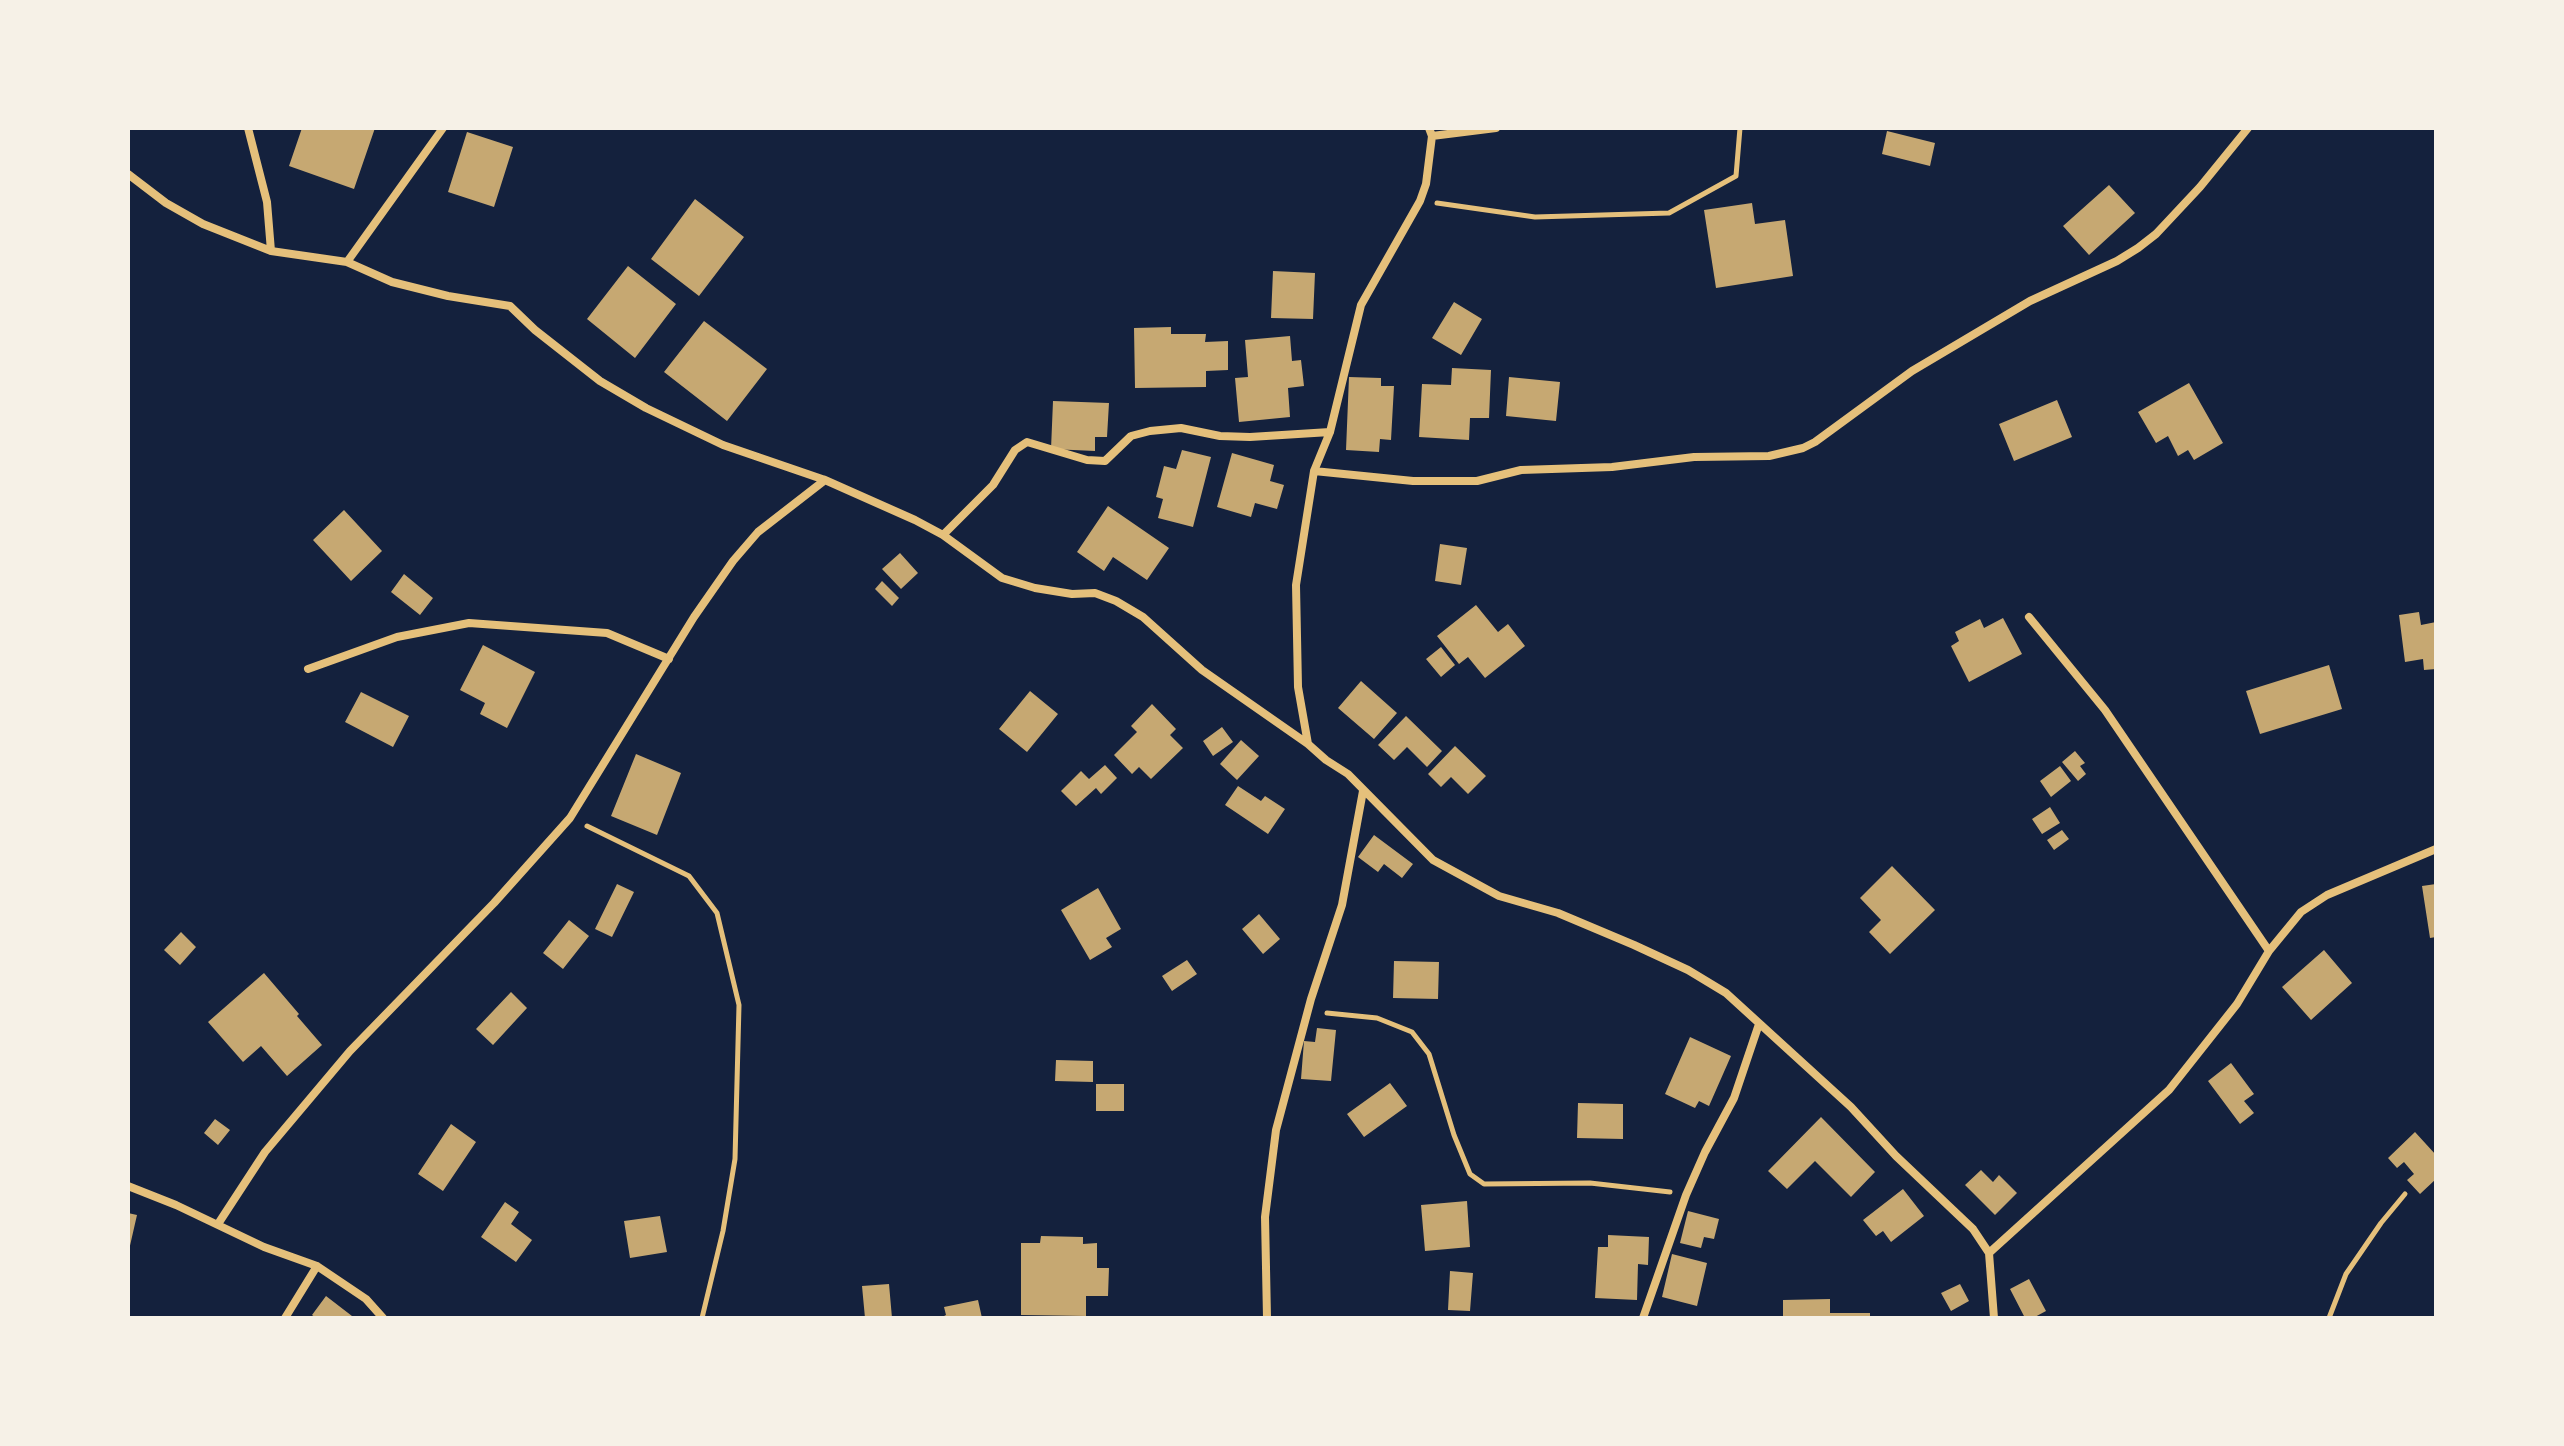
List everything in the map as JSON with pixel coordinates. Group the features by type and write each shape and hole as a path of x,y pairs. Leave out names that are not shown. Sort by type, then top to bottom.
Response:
{"street":[{"path":"248,128 267,202 271,251"},
{"path":"347,262 443,128"},
{"path":"1308,744 1298,687 1296,585 1314,471 1330,432 1361,305 1420,201 1426,184 1431,132 1496,128"},
{"path":"1314,471 1413,481 1477,481 1521,470 1612,467 1694,457 1769,456 1803,448 1912,371 2030,301 2117,261 2138,248 2156,234 2200,187 2248,128"},
{"path":"128,174 166,203 203,224 271,251 347,262 392,282 448,296 510,306 535,330 600,381 646,408 723,445 825,480 915,520 943,535 1002,578 1072,594 1095,593 1143,617 1213,679 1348,774 1433,860 1499,896 1558,913 1688,970 1726,993 1851,1107 1896,1156 1973,1229 1989,1253 1994,1318"},
{"path":"943,535 993,485 1015,450 1027,442 1087,460 1105,461 1131,436 1150,431 1181,428 1220,436 1250,437 1330,432"},
{"path":"218,1224 265,1152 350,1051 484,913 570,818 733,561 758,532 825,480"},
{"path":"2029,617 2105,710 2269,951"},
{"path":"308,669 397,637 469,623 607,633 669,659"},
{"path":"1267,1318 1265,1217 1276,1130 1308,1011 1342,905 1363,791"},
{"path":"1989,1253 2169,1090 2237,1004 2269,951 2301,912 2327,895 2436,849"},
{"path":"1643,1318 1686,1195 1734,1098 1759,1024"},
{"path":"128,1186 264,1247 317,1266 366,1299 383,1318"},
{"path":"285,1318 317,1266"}],"path":[{"path":"1420,201 1535,217 1669,213 1736,176 1740,128"},
{"path":"570,818 689,876 717,913 739,1005 735,1159 723,1231 702,1318"},
{"path":"1308,1011 1377,1018 1412,1032 1429,1054 1454,1135 1470,1174 1484,1184 1590,1183 1686,1195"},
{"path":"2329,1318 2346,1274 2405,1194"}],"building":[{"path":"302,128 375,128 354,189 289,166"},
{"path":"1887,131 1935,143 1930,166 1882,154"},
{"path":"467,132 513,147 494,207 448,192"},
{"path":"2109,185 2135,213 2089,255 2063,226"},
{"path":"695,199 744,237 699,296 651,259"},
{"path":"1752,203 1755,224 1785,220 1793,276 1716,288 1704,210"},
{"path":"628,266 676,304 635,358 587,319"},
{"path":"1273,271 1315,273 1313,319 1271,318"},
{"path":"1454,302 1482,319 1461,355 1432,338"},
{"path":"704,321 767,369 727,421 664,372"},
{"path":"1171,327 1171,334 1206,334 1205,342 1228,341 1228,370 1206,371 1206,387 1135,388 1134,328"},
{"path":"1290,336 1292,361 1301,360 1304,386 1288,388 1290,417 1239,422 1235,378 1248,377 1245,340"},
{"path":"1452,368 1491,370 1489,418 1470,418 1469,440 1419,437 1422,384 1451,385"},
{"path":"1349,377 1381,378 1381,386 1394,386 1391,440 1380,439 1379,452 1346,450"},
{"path":"1509,377 1560,382 1556,421 1506,416"},
{"path":"2189,383 2223,443 2194,460 2188,450 2178,456 2168,436 2156,443 2138,412"},
{"path":"2057,400 2072,437 2014,461 1999,424"},
{"path":"1053,401 1109,403 1107,437 1095,437 1095,451 1051,449"},
{"path":"1182,450 1211,457 1193,527 1158,518 1163,499 1156,497 1164,466 1176,469"},
{"path":"1232,453 1274,465 1270,481 1284,485 1277,509 1255,503 1251,517 1217,507"},
{"path":"1108,506 1169,548 1147,580 1113,557 1104,571 1077,552"},
{"path":"344,510 382,551 351,581 313,540"},
{"path":"1440,544 1467,548 1461,585 1435,581"},
{"path":"900,553 918,573 901,589 882,569"},
{"path":"404,574 433,598 420,615 391,592"},
{"path":"882,581 899,598 892,606 875,589"},
{"path":"1476,605 1498,632 1508,624 1525,646 1485,678 1468,657 1459,664 1437,636"},
{"path":"2419,612 2421,625 2436,622 2436,669 2424,670 2423,659 2405,662 2399,615"},
{"path":"2003,618 2022,654 1969,682 1951,646 1959,641 1955,632 1980,619 1984,628"},
{"path":"483,645 535,672 507,728 480,714 485,703 460,690"},
{"path":"1441,647 1455,665 1441,677 1426,659"},
{"path":"2329,665 2342,709 2260,734 2246,691"},
{"path":"1361,681 1397,713 1374,739 1338,708"},
{"path":"1030,691 1058,714 1027,752 999,729"},
{"path":"361,692 409,716 393,747 345,722"},
{"path":"1152,704 1176,729 1170,735 1183,748 1151,779 1139,767 1132,774 1114,755 1137,732 1131,726"},
{"path":"1406,716 1442,751 1427,767 1407,747 1394,760 1378,745"},
{"path":"1222,727 1233,742 1213,756 1203,741"},
{"path":"1241,740 1259,756 1237,780 1220,764"},
{"path":"1455,746 1486,776 1468,794 1451,777 1441,787 1428,774"},
{"path":"2075,751 2085,763 2080,766 2086,774 2078,781 2062,762"},
{"path":"636,754 681,773 657,835 611,816"},
{"path":"1105,765 1117,778 1101,794 1096,788 1076,806 1061,791 1081,771 1089,779"},
{"path":"2060,766 2071,781 2051,797 2040,781"},
{"path":"1238,786 1261,801 1265,796 1285,809 1268,834 1225,805"},
{"path":"2050,807 2060,823 2042,834 2032,819"},
{"path":"2062,830 2069,839 2054,850 2047,840"},
{"path":"1374,835 1413,864 1402,878 1384,864 1378,872 1358,857"},
{"path":"1892,866 1935,910 1890,954 1869,932 1881,920 1860,898"},
{"path":"617,884 634,892 612,937 595,929"},
{"path":"2436,884 2436,937 2430,938 2422,886"},
{"path":"1098,888 1121,929 1106,938 1112,947 1090,960 1061,910"},
{"path":"1259,914 1280,939 1263,954 1242,929"},
{"path":"569,920 589,936 563,969 543,953"},
{"path":"181,932 196,947 180,965 164,950"},
{"path":"2324,950 2352,983 2311,1020 2282,987"},
{"path":"1187,960 1197,974 1172,991 1162,976"},
{"path":"1394,961 1439,962 1438,999 1393,998"},
{"path":"264,973 322,1045 287,1076 261,1046 243,1062 208,1022"},
{"path":"511,992 527,1008 493,1045 476,1029"},
{"path":"1317,1028 1336,1030 1331,1081 1301,1079 1304,1041 1315,1042"},
{"path":"1690,1037 1731,1056 1709,1106 1699,1101 1695,1108 1665,1094"},
{"path":"1056,1060 1093,1061 1093,1082 1055,1081"},
{"path":"2231,1063 2254,1094 2244,1101 2254,1113 2240,1124 2208,1081"},
{"path":"1390,1083 1407,1106 1364,1137 1347,1114"},
{"path":"1096,1084 1124,1084 1124,1111 1096,1111"},
{"path":"1578,1103 1623,1104 1623,1139 1577,1138"},
{"path":"1821,1117 1875,1172 1851,1197 1815,1161 1787,1189 1768,1171"},
{"path":"215,1119 230,1130 218,1145 204,1133"},
{"path":"451,1124 476,1142 443,1191 418,1174"},
{"path":"2415,1132 2436,1155 2436,1179 2420,1194 2407,1180 2414,1174 2404,1162 2397,1168 2388,1158"},
{"path":"1981,1170 1993,1182 1999,1175 2017,1193 1995,1215 1965,1185"},
{"path":"1903,1189 1924,1216 1891,1242 1883,1231 1876,1236 1863,1220"},
{"path":"1467,1201 1470,1247 1425,1251 1421,1205"},
{"path":"505,1202 519,1212 511,1224 532,1240 516,1262 481,1237"},
{"path":"1688,1211 1719,1219 1714,1239 1704,1237 1701,1248 1680,1243"},
{"path":"128,1213 137,1215 129,1250 128,1250"},
{"path":"660,1216 667,1252 630,1258 624,1221"},
{"path":"1608,1235 1649,1237 1648,1265 1638,1264 1637,1300 1595,1298 1598,1247 1608,1247"},
{"path":"1041,1236 1083,1237 1083,1244 1097,1243 1097,1268 1109,1268 1108,1296 1086,1296 1086,1316 1021,1315 1021,1243 1040,1243"},
{"path":"1672,1254 1707,1263 1697,1306 1662,1297"},
{"path":"1450,1271 1473,1273 1470,1311 1448,1310"},
{"path":"2029,1279 2046,1311 2033,1318 2025,1318 2010,1289"},
{"path":"889,1284 892,1318 865,1318 862,1286"},
{"path":"1960,1284 1969,1301 1951,1311 1941,1293"},
{"path":"326,1296 351,1318 316,1318 312,1315"},
{"path":"1830,1299 1830,1313 1870,1313 1870,1318 1783,1318 1783,1300"},
{"path":"978,1300 982,1318 940,1318 946,1315 944,1307"}]}
